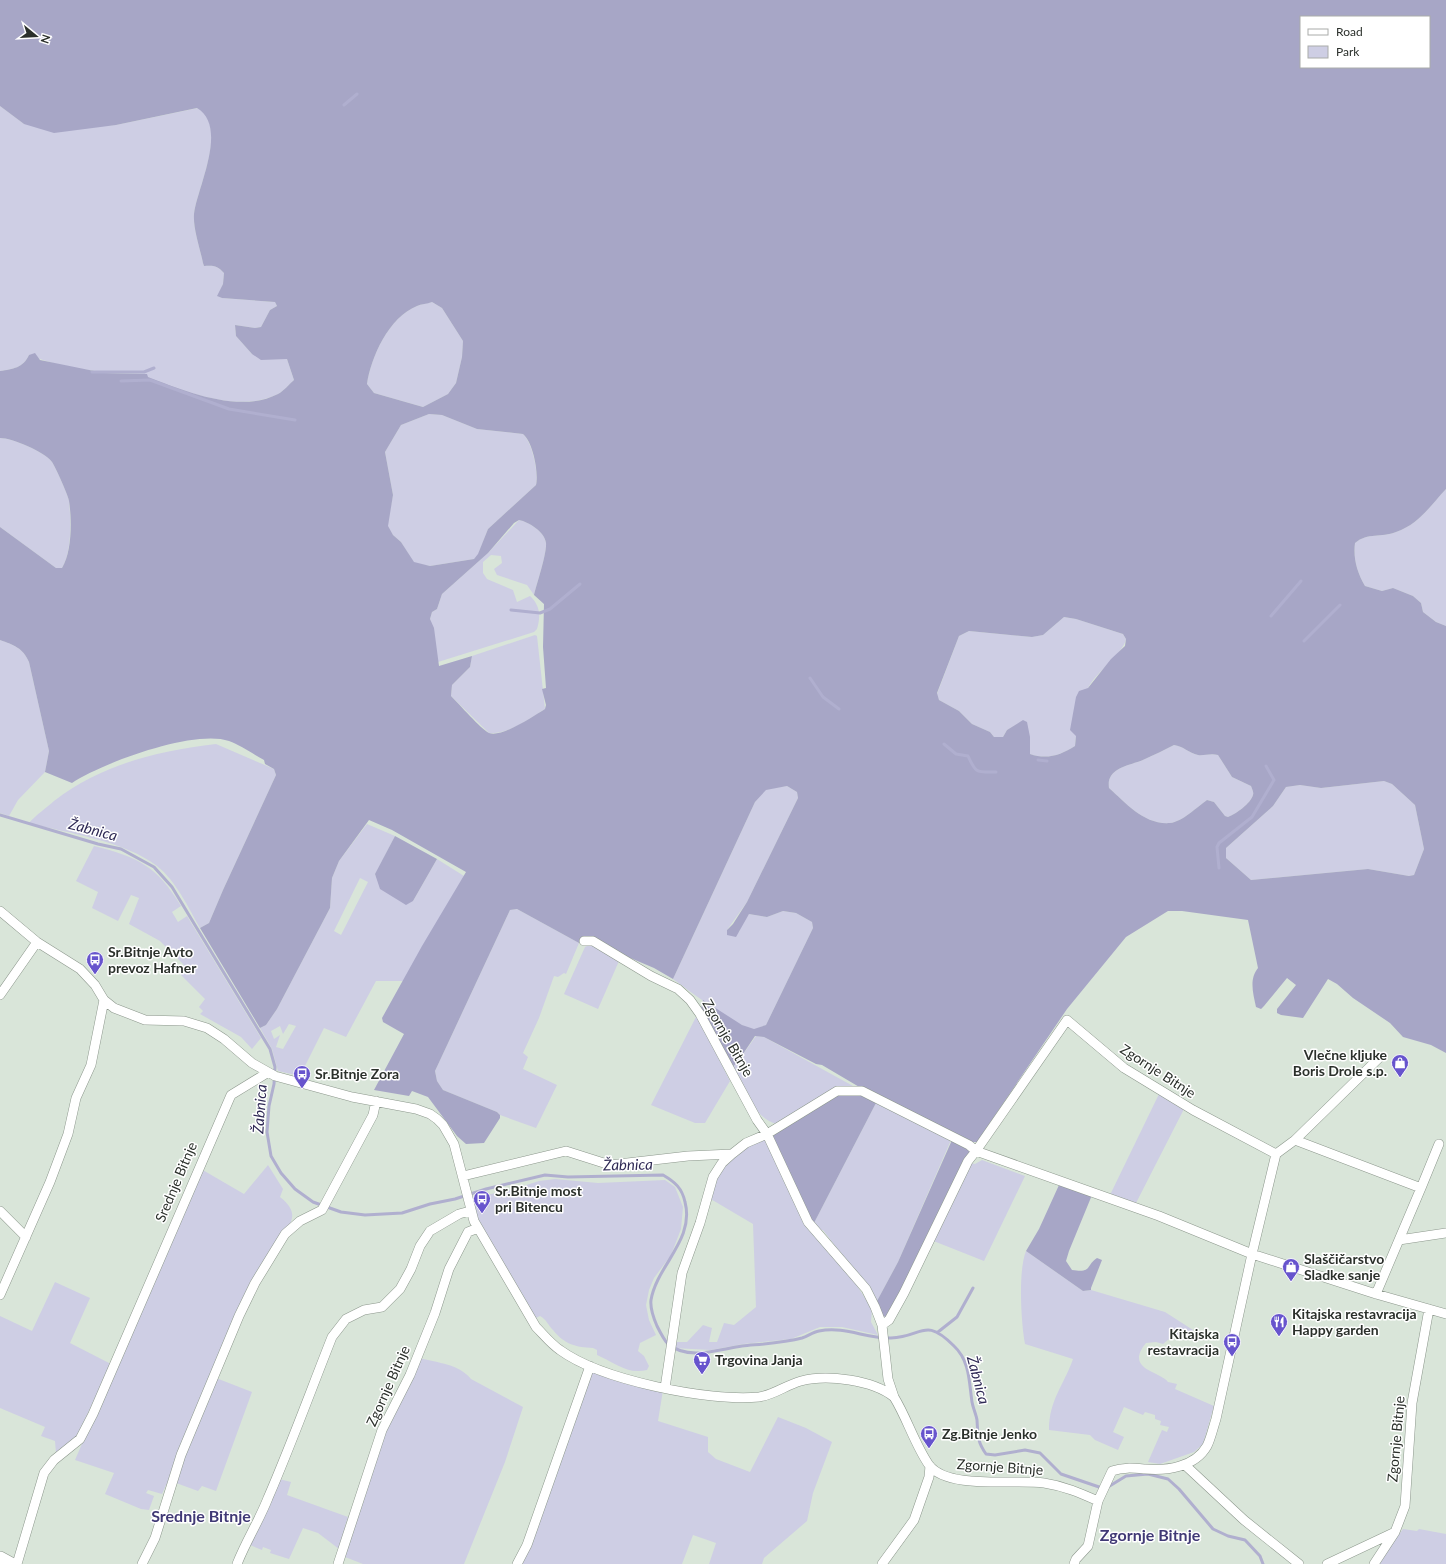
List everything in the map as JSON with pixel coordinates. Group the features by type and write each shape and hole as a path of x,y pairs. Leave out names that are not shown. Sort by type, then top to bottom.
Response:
{"main road":[{"path":"0,1558 11,1564"}],"street":[{"path":"0,911 37,942 80,969 94,985 104,1000 114,1008 145,1020 184,1021 207,1028 267,1073 284,1079 352,1097 416,1109 430,1114 437,1119 443,1125 454,1144 470,1208 478,1228 536,1327 548,1341 561,1351 590,1366 665,1388 697,1395 748,1398 770,1395 802,1381 828,1378 868,1384 886,1391 894,1398"},
{"name":"Zgornje Bitnje","path":"584,941 593,941 651,976 678,989 690,1000 700,1014 757,1120 767,1134 808,1222 866,1289 875,1306 882,1329 888,1379 894,1398 930,1466 943,1475 954,1478 982,1482 1042,1483 1070,1489 1099,1498"},
{"path":"0,995 37,942"},
{"path":"0,1295 26,1237 68,1134 76,1098 91,1065 104,1000"},
{"name":"Zgornje Bitnje","path":"882,1329 889,1320 904,1293 968,1161 1067,1020 1124,1068 1193,1110 1276,1154"},
{"path":"1074,1564 1076,1559 1088,1546 1099,1498 1112,1472 1118,1469 1133,1467 1162,1469 1185,1465 1203,1451 1212,1434 1276,1154 1295,1140 1379,1058"},
{"name":"Srednje Bitnje","path":"17,1564 44,1473 54,1460 80,1439 93,1414 231,1095 267,1073"},
{"path":"665,1388 682,1273 700,1223 713,1177 722,1163 746,1143 767,1134 837,1091 862,1091 969,1145 976,1151 1159,1216 1252,1254 1376,1294 1446,1314"},
{"path":"142,1564 155,1538 181,1455 239,1316 255,1283 285,1234 300,1221 322,1210 373,1116 376,1101"},
{"path":"1295,1140 1421,1188"},
{"path":"1376,1294 1439,1144"},
{"path":"463,1176 566,1151 610,1165 688,1156 732,1154"},
{"path":"237,1564 245,1543 265,1506 278,1475 332,1337 346,1320 364,1310 382,1307 400,1289 411,1269 420,1246 430,1231 470,1208"},
{"path":"0,1211 26,1237"},
{"name":"Zgornje Bitnje","path":"338,1564 382,1430 414,1364 435,1313 449,1269 468,1232 478,1228"},
{"path":"1399,1240 1446,1233"},
{"name":"Zgornje Bitnje","path":"1374,1564 1395,1532 1405,1506 1412,1403 1429,1309"},
{"path":"518,1564 527,1545 590,1366"},
{"path":"1185,1465 1244,1520 1299,1564"},
{"path":"882,1564 914,1520 929,1478 930,1466"},
{"path":"1327,1564 1395,1532"}],"green space":[{"path":"0,106 24,124 96,126 116,125 198,108 207,117 211,129 209,158 194,214 196,232 204,266 215,266 224,273 223,284 218,296 222,298 275,302 277,306 270,310 261,327 255,328 235,325 236,336 252,354 287,359 294,380 278,394 263,400 246,402 229,401 194,394 147,377 147,374 87,370 57,364 29,355 21,365 0,371"},
{"path":"432,302 442,308 463,341 462,357 456,383 448,394 423,407 374,393 367,384 369,373 377,350 390,328 407,311 419,305"},
{"path":"429,414 442,415 477,429 523,434 532,450 536,466 537,480 536,485 488,529 478,555 474,559 430,566 414,563 401,542 393,535 387,526 393,495 385,452 401,425"},
{"path":"0,438 12,440 36,450 48,458 56,469 68,498 70,509 68,553 62,568 56,568 0,527"},
{"path":"1446,489 1446,626 1436,622 1423,612 1421,603 1413,596 1393,588 1382,591 1365,586 1356,565 1355,543 1365,537 1390,534 1404,529 1424,514"},
{"path":"519,520 540,531 546,543 534,595 527,585 497,575 494,569 502,563 501,556 491,555 483,562 483,573 487,579 513,590 517,602 530,596 533,599 539,611 537,629 534,632 438,662 430,619 432,612 437,609 442,594 488,553"},
{"path":"1064,617 1076,619 1123,634 1126,639 1120,651 1088,688 1080,717 1075,746 1054,756 1042,757 1030,754 1023,721 1007,730 1003,737 994,737 990,732 972,724 959,711 939,700 937,694 959,636 969,631 1032,637 1043,635"},
{"path":"535,635 537,636 545,709 525,722 503,732 489,733 451,696 452,685 470,667 472,656"},
{"path":"0,640 18,648 27,657 49,751 45,772 18,800 9,816 0,813"},
{"path":"216,744 274,769 276,775 209,923 200,928 170,879 157,866 144,857 112,844 29,823 54,801 91,777 131,761 152,755"},
{"path":"1174,745 1198,755 1218,755 1232,777 1251,786 1253,792 1252,798 1239,811 1228,817 1225,816 1214,802 1207,800 1189,814 1175,822 1161,823 1144,817 1136,812 1109,788 1109,781 1115,771"},
{"path":"1384,781 1392,784 1415,805 1424,849 1414,875 1409,876 1368,869 1251,880 1226,858 1226,848 1273,806 1286,787 1300,785 1321,788"},
{"path":"787,786 797,792 798,798 747,902 727,930 739,932 743,921 749,914 767,917 783,911 796,913 812,922 813,928 766,1025 754,1029 737,1023 725,1016 673,979 755,802 766,789"},
{"path":"367,824 395,836 375,875 413,901 437,859 464,876 403,981 376,981 346,1037 324,1028 300,1076 278,1071 272,1049 260,1028 266,1025 277,1009 330,908 332,878 339,861","holes":["360,878 368,882 341,935 334,931","289,1024 296,1026 283,1049 276,1047 280,1035 274,1039 271,1031 280,1026 283,1034"]},
{"path":"94,846 135,859 155,872 172,892 181,906 172,912 178,922 187,916 261,1038 252,1049 241,1037 200,1014 203,1011 199,1007 205,999 181,975 184,965 160,941 129,924 139,898 131,895 118,921 92,908 98,892 76,881"},
{"path":"517,909 579,943 566,974 564,973 558,977 554,976 539,1018 523,1053 528,1057 523,1069 557,1085 536,1128 500,1115 497,1112 443,1090 437,1081 435,1071 510,910"},
{"path":"591,944 619,961 598,1009 564,994 585,947"},
{"path":"697,1015 730,1081 705,1123 695,1123 651,1105"},
{"path":"756,1036 764,1037 853,1086 776,1124 768,1121 755,1108 732,1067 737,1063"},
{"path":"1159,1094 1184,1109 1135,1205 1110,1195"},
{"path":"877,1101 951,1140 898,1262 877,1301 823,1230 820,1231 814,1223"},
{"path":"765,1139 806,1223 854,1281 872,1309 871,1322 878,1335 842,1327 820,1327 791,1339 743,1344 711,1350 673,1348 675,1342 687,1342 703,1325 712,1328 709,1342 717,1342 724,1323 734,1325 756,1307 753,1224 709,1198 722,1167 748,1145"},
{"path":"982,1160 1025,1176 984,1261 931,1240 970,1163 975,1164"},
{"path":"268,1165 283,1189 280,1197 291,1209 291,1220 285,1232 275,1244 169,1482 162,1494 148,1490 146,1493 154,1496 149,1510 141,1509 105,1494 114,1473 75,1460 201,1169 244,1194"},
{"path":"555,1179 598,1183 665,1180 675,1187 683,1207 681,1229 671,1255 654,1278 649,1290 646,1305 649,1320 656,1335 640,1343 638,1351 644,1356 649,1366 647,1370 633,1371 621,1367 597,1355 597,1350 593,1348 581,1347 566,1342 557,1335 540,1316 536,1318 479,1222 471,1198 511,1190 539,1181"},
{"path":"1026,1251 1083,1291 1091,1290 1165,1312 1193,1330 1193,1333 1169,1339 1163,1344 1156,1342 1146,1343 1140,1352 1139,1359 1141,1364 1146,1368 1164,1378 1168,1382 1177,1384 1175,1389 1214,1406 1203,1444 1194,1452 1160,1464 1148,1462 1162,1430 1167,1432 1169,1427 1160,1425 1161,1421 1155,1419 1155,1415 1145,1412 1143,1415 1124,1407 1113,1432 1124,1437 1118,1450 1095,1440 1090,1435 1049,1430 1051,1410 1054,1401 1073,1359 1025,1344 1021,1310 1021,1283 1023,1260"},
{"path":"55,1282 90,1298 70,1343 109,1363 110,1367 77,1436 56,1453 55,1441 41,1436 45,1427 0,1408 0,1316 32,1331"},
{"path":"420,1358 454,1367 466,1374 471,1379 523,1407 505,1462 464,1564 363,1564 345,1557 382,1441"},
{"path":"592,1371 663,1390 658,1421 708,1437 708,1452 716,1459 750,1472 778,1417 806,1428 832,1442 813,1493 807,1521 764,1558 762,1564 709,1564 716,1543 693,1535 682,1564 521,1564"},
{"path":"216,1378 252,1392 216,1491 202,1486 198,1491 176,1483 185,1455"},
{"path":"279,1479 291,1482 287,1495 348,1517 345,1526 348,1527 339,1549 318,1533 303,1528 289,1559 270,1553 271,1550 263,1547 262,1550 250,1545"},
{"path":"1403,1529 1417,1531 1419,1529 1446,1534 1446,1564 1377,1564"}],"shaded area":[{"path":"0,0 1446,0 1446,489 1424,514 1404,529 1390,534 1365,537 1355,543 1355,554 1356,565 1365,586 1382,591 1393,588 1413,596 1421,603 1423,612 1436,622 1446,626 1446,1053 1431,1045 1403,1037 1390,1023 1328,979 1303,1018 1281,1015 1277,1013 1277,1009 1296,985 1287,978 1261,1009 1256,1007 1253,991 1253,977 1258,968 1248,920 1182,911 1168,911 1126,937 1067,1009 977,1142 972,1142 861,1088 822,1065 816,1064 764,1037 755,1036 737,1063 732,1067 701,1009 703,1000 742,1025 754,1029 766,1025 813,928 812,922 796,913 783,911 767,917 749,914 736,937 727,935 727,930 733,924 747,902 798,798 797,792 787,786 766,790 755,802 673,979 654,968 583,938 579,943 517,909 510,910 435,1071 437,1081 443,1090 497,1112 500,1115 500,1118 484,1143 466,1144 457,1136 428,1097 412,1091 409,1096 374,1090 404,1034 383,1022 382,1018 422,946 466,872 392,830 369,820 339,861 332,878 330,908 277,1009 266,1025 260,1028 200,928 209,923 276,775 274,769 265,764 264,760 238,745 229,741 213,739 194,740 149,750 104,766 72,783 45,772 49,751 29,662 21,650 0,640 0,527 56,568 62,568 68,553 71,526 70,509 68,498 52,462 43,454 28,446 12,440 0,438 0,371 21,365 29,355 35,353 40,360 104,373 147,374 148,377 163,383 212,398 246,402 263,400 280,393 294,380 287,359 261,360 252,354 236,336 235,325 255,328 261,327 270,310 277,306 275,302 222,298 217,296 223,284 224,273 215,266 204,266 196,232 194,214 209,158 211,143 210,129 206,117 197,108 116,125 54,133 24,124 0,106","holes":["432,302 442,308 463,341 462,357 456,383 448,394 423,407 374,393 367,384 369,373 377,350 390,328 407,311 419,305","429,414 442,415 477,429 523,434 527,438 536,466 536,485 488,529 478,554 474,559 430,566 414,562 401,542 393,535 388,526 393,495 385,452 401,425","519,520 536,528 543,535 546,543 534,595 544,604 543,647 546,688 542,689 546,705 545,709 517,726 494,734 485,731 451,696 452,685 470,667 472,656 439,666 434,628 430,619 432,612 437,609 442,594 488,553 514,523","1064,617 1076,619 1123,634 1126,639 1125,646 1111,659 1088,688 1079,691 1076,697 1070,730 1076,736 1075,746 1054,756 1042,757 1030,754 1030,737 1027,722 1023,720 1007,730 1003,737 994,737 990,732 972,724 959,711 939,700 937,693 959,636 969,631 1032,637 1043,635","1174,745 1198,755 1218,755 1232,777 1251,786 1253,793 1252,798 1243,808 1228,817 1225,816 1214,802 1207,800 1179,820 1170,823 1161,823 1144,817 1136,812 1109,788 1109,781 1115,771","1384,781 1392,784 1415,805 1424,849 1414,875 1409,876 1368,869 1251,880 1226,858 1226,848 1273,806 1286,787 1300,785 1321,788"]},
{"path":"395,836 437,859 413,901 406,905 380,889 375,874"},
{"path":"853,1092 877,1101 814,1223 809,1216 771,1135 838,1094"},
{"path":"952,1140 971,1150 892,1307 886,1317 882,1316 877,1301 898,1262"},
{"path":"1059,1185 1092,1195 1066,1261 1072,1270 1083,1271 1086,1270 1097,1258 1102,1260 1091,1290 1083,1291 1026,1251 1039,1229"}],"waterway":[{"path":"344,105 357,94"},
{"path":"92,372 144,372 154,368"},
{"path":"121,381 150,380 229,409 295,420"},
{"path":"1271,616 1301,581"},
{"path":"511,610 540,613 550,609 580,584"},
{"path":"1304,641 1340,605"},
{"path":"810,678 823,697 839,709"},
{"path":"944,744 956,754 968,756 973,766 978,771 996,772"},
{"path":"1038,760 1047,761"},
{"path":"1219,868 1217,847 1219,843 1252,817 1274,780 1266,766"},
{"name":"Žabnica","path":"0,815 98,844 121,849 154,867 172,887 270,1049 275,1067 267,1132 271,1156 281,1173 295,1189 313,1202 341,1212 365,1215 402,1213 486,1189 545,1175 568,1177 663,1175 671,1180 680,1189 684,1197 687,1216 685,1228 680,1240 660,1275 651,1300 656,1323 662,1336 668,1344 676,1349 694,1353 787,1341 829,1330 847,1331 882,1338 902,1337 923,1330 936,1332 954,1346 963,1358 966,1365 972,1402 977,1420 978,1438 986,1454 995,1455 1025,1450 1040,1453 1061,1474 1102,1488"},
{"path":"938,1332 957,1317 973,1288"},
{"name":"Žabnica","path":"1108,1487 1126,1476 1148,1474 1168,1479 1179,1489 1213,1529 1228,1536 1245,1540 1260,1556 1263,1564"}],"place":[{"name":"Sr.Bitnje Avto prevoz Hafner","path":"95,975"},
{"name":"Vlečne kljuke Boris Drole s.p.","path":"1400,1078"},
{"name":"Sr.Bitnje Zora","path":"302,1089"},
{"name":"Sr.Bitnje most pri Bitencu","path":"482,1214"},
{"name":"Slaščičarstvo Sladke sanje","path":"1291,1282"},
{"name":"Kitajska restavracija Happy garden","path":"1279,1337"},
{"name":"Kitajska restavracija","path":"1232,1357"},
{"name":"Trgovina Janja","path":"702,1375"},
{"name":"Zg.Bitnje Jenko","path":"929,1449"}],"district":[{"name":"Srednje Bitnje","path":"201,1516"},
{"name":"Zgornje Bitnje","path":"1150,1535"}]}
